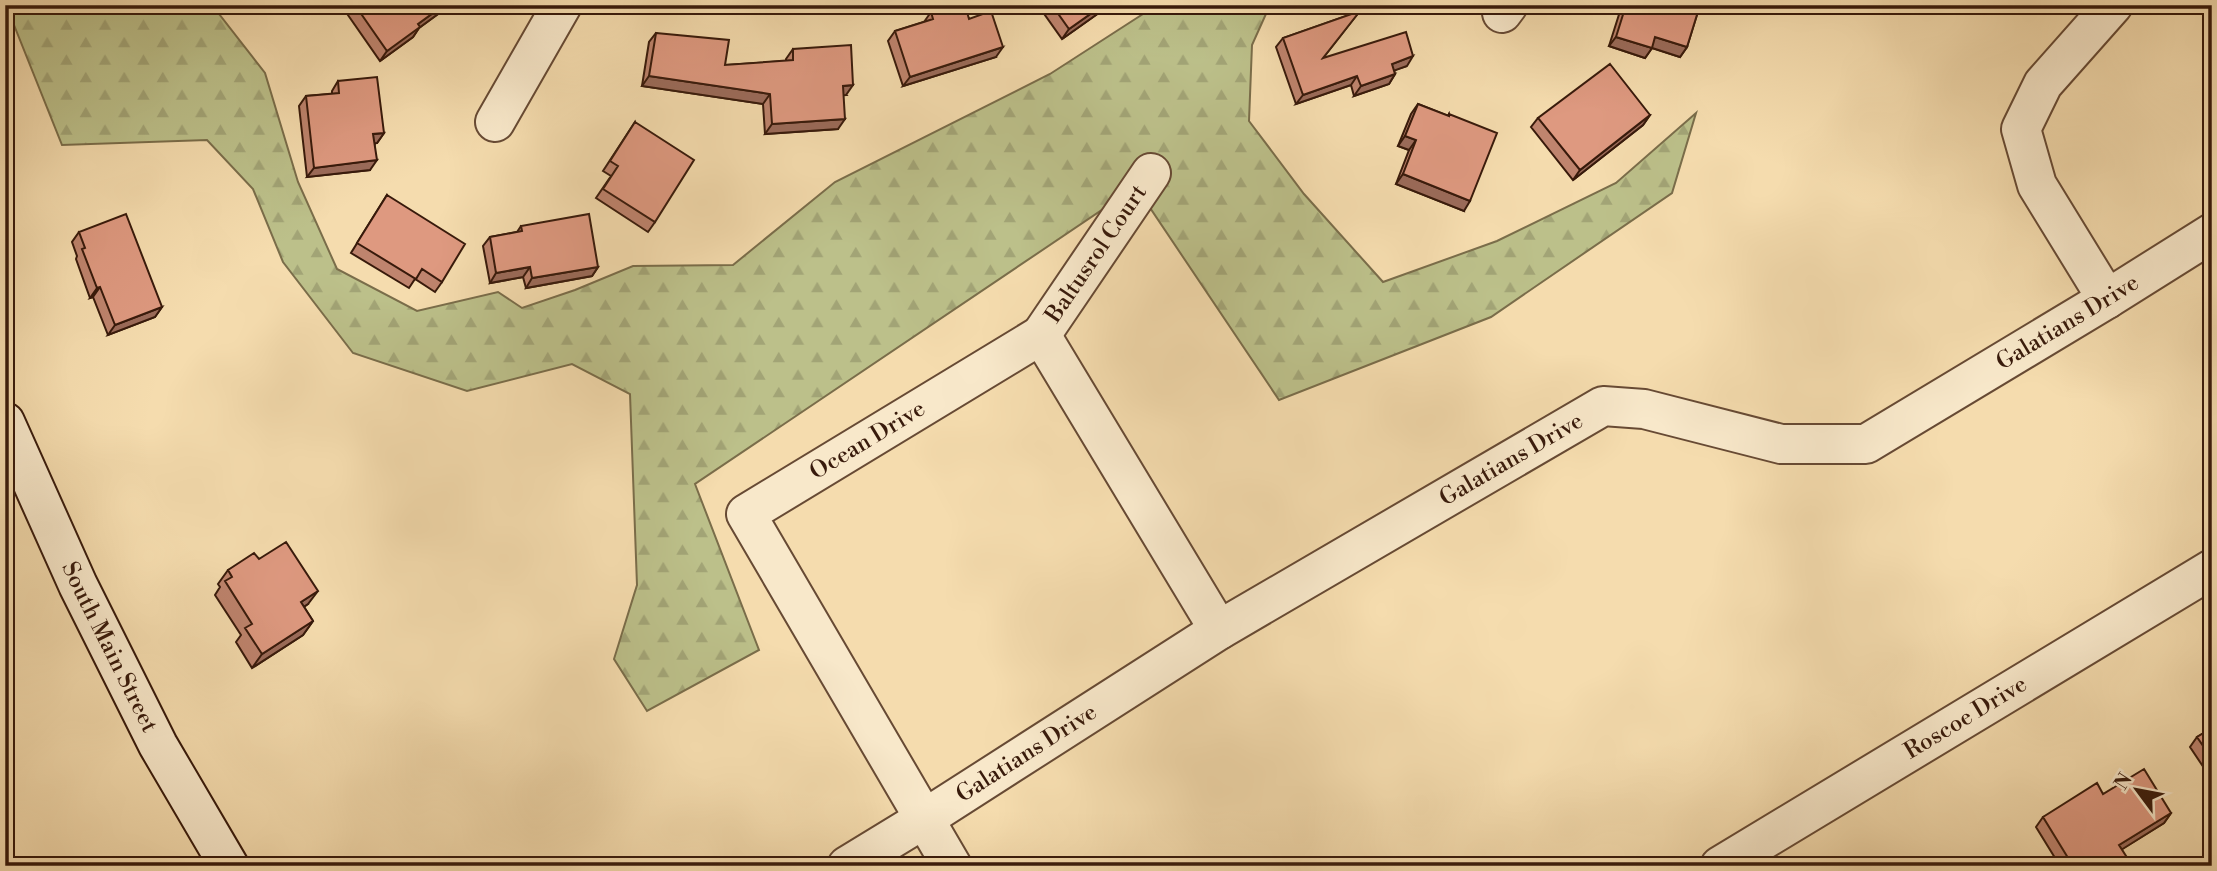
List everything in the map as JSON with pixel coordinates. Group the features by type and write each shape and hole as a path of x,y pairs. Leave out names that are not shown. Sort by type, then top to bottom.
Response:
{"street":[{"path":"495,122 562,5"},
{"path":"2108,299 2037,185 2021,129 2043,84 2113,5"},
{"name":"Baltusrol Court","path":"1041,335 1151,173"},
{"name":"Galatians Drive","path":"848,866 1219,630 1603,406 1644,409 1782,444 1866,444 2108,299 2212,233"},
{"path":"1041,335 1219,630"},
{"name":"Ocean Drive","path":"952,866 746,514 1041,335"},
{"name":"South Main Street","path":"5,422 78,585 158,745 229,866"},
{"name":"Roscoe Drive","path":"1720,866 1767,855 1815,806 2212,569"}],"green space":[{"path":"6,5 212,5 265,73 298,182 337,269 417,311 498,292 522,308 633,266 733,265 835,182 1050,74 1157,5 1270,5 1252,45 1249,121 1304,194 1383,282 1497,241 1616,183 1696,113 1672,193 1491,317 1279,400 1136,187 695,484 759,650 647,711 614,659 637,585 630,394 572,364 467,391 353,353 283,262 253,189 207,140 62,145"}],"building":[{"path":"355,5 444,5 387,51"},
{"path":"953,5 965,5 969,19 991,11 1003,47 910,77 895,31 933,19 931,12"},
{"path":"1052,5 1103,5 1069,29"},
{"path":"1626,5 1700,5 1687,47 1655,37 1652,48 1616,37"},
{"path":"1360,11 1323,58 1406,32 1413,56 1392,64 1395,74 1361,86 1357,76 1303,95 1283,38"},
{"path":"656,33 729,40 725,65 793,60 793,49 851,45 853,85 843,86 845,119 772,124 770,94 649,76"},
{"path":"1610,64 1650,115 1580,170 1538,118"},
{"path":"377,77 384,133 373,134 377,160 314,168 306,96 339,93 338,81"},
{"path":"1418,104 1497,133 1470,201 1403,174 1416,140 1405,136"},
{"path":"635,122 694,160 655,222 603,189 618,166 610,161"},
{"path":"387,195 465,244 442,282 422,269 416,279 357,243"},
{"path":"126,214 162,307 115,325 100,287 97,288 82,249 85,248 79,232"},
{"path":"589,214 598,267 532,278 530,267 496,273 490,237 522,231 521,226"},
{"path":"286,542 318,591 301,602 313,621 262,654 245,628 252,624 225,581 232,577 228,570 254,553 259,559"},
{"path":"2212,728 2212,759 2197,737"},
{"path":"2144,769 2171,813 2119,845 2128,859 2118,866 2073,866 2043,817 2097,783 2103,794"},
{"path":"2002,858 2007,866 1989,866"}]}
